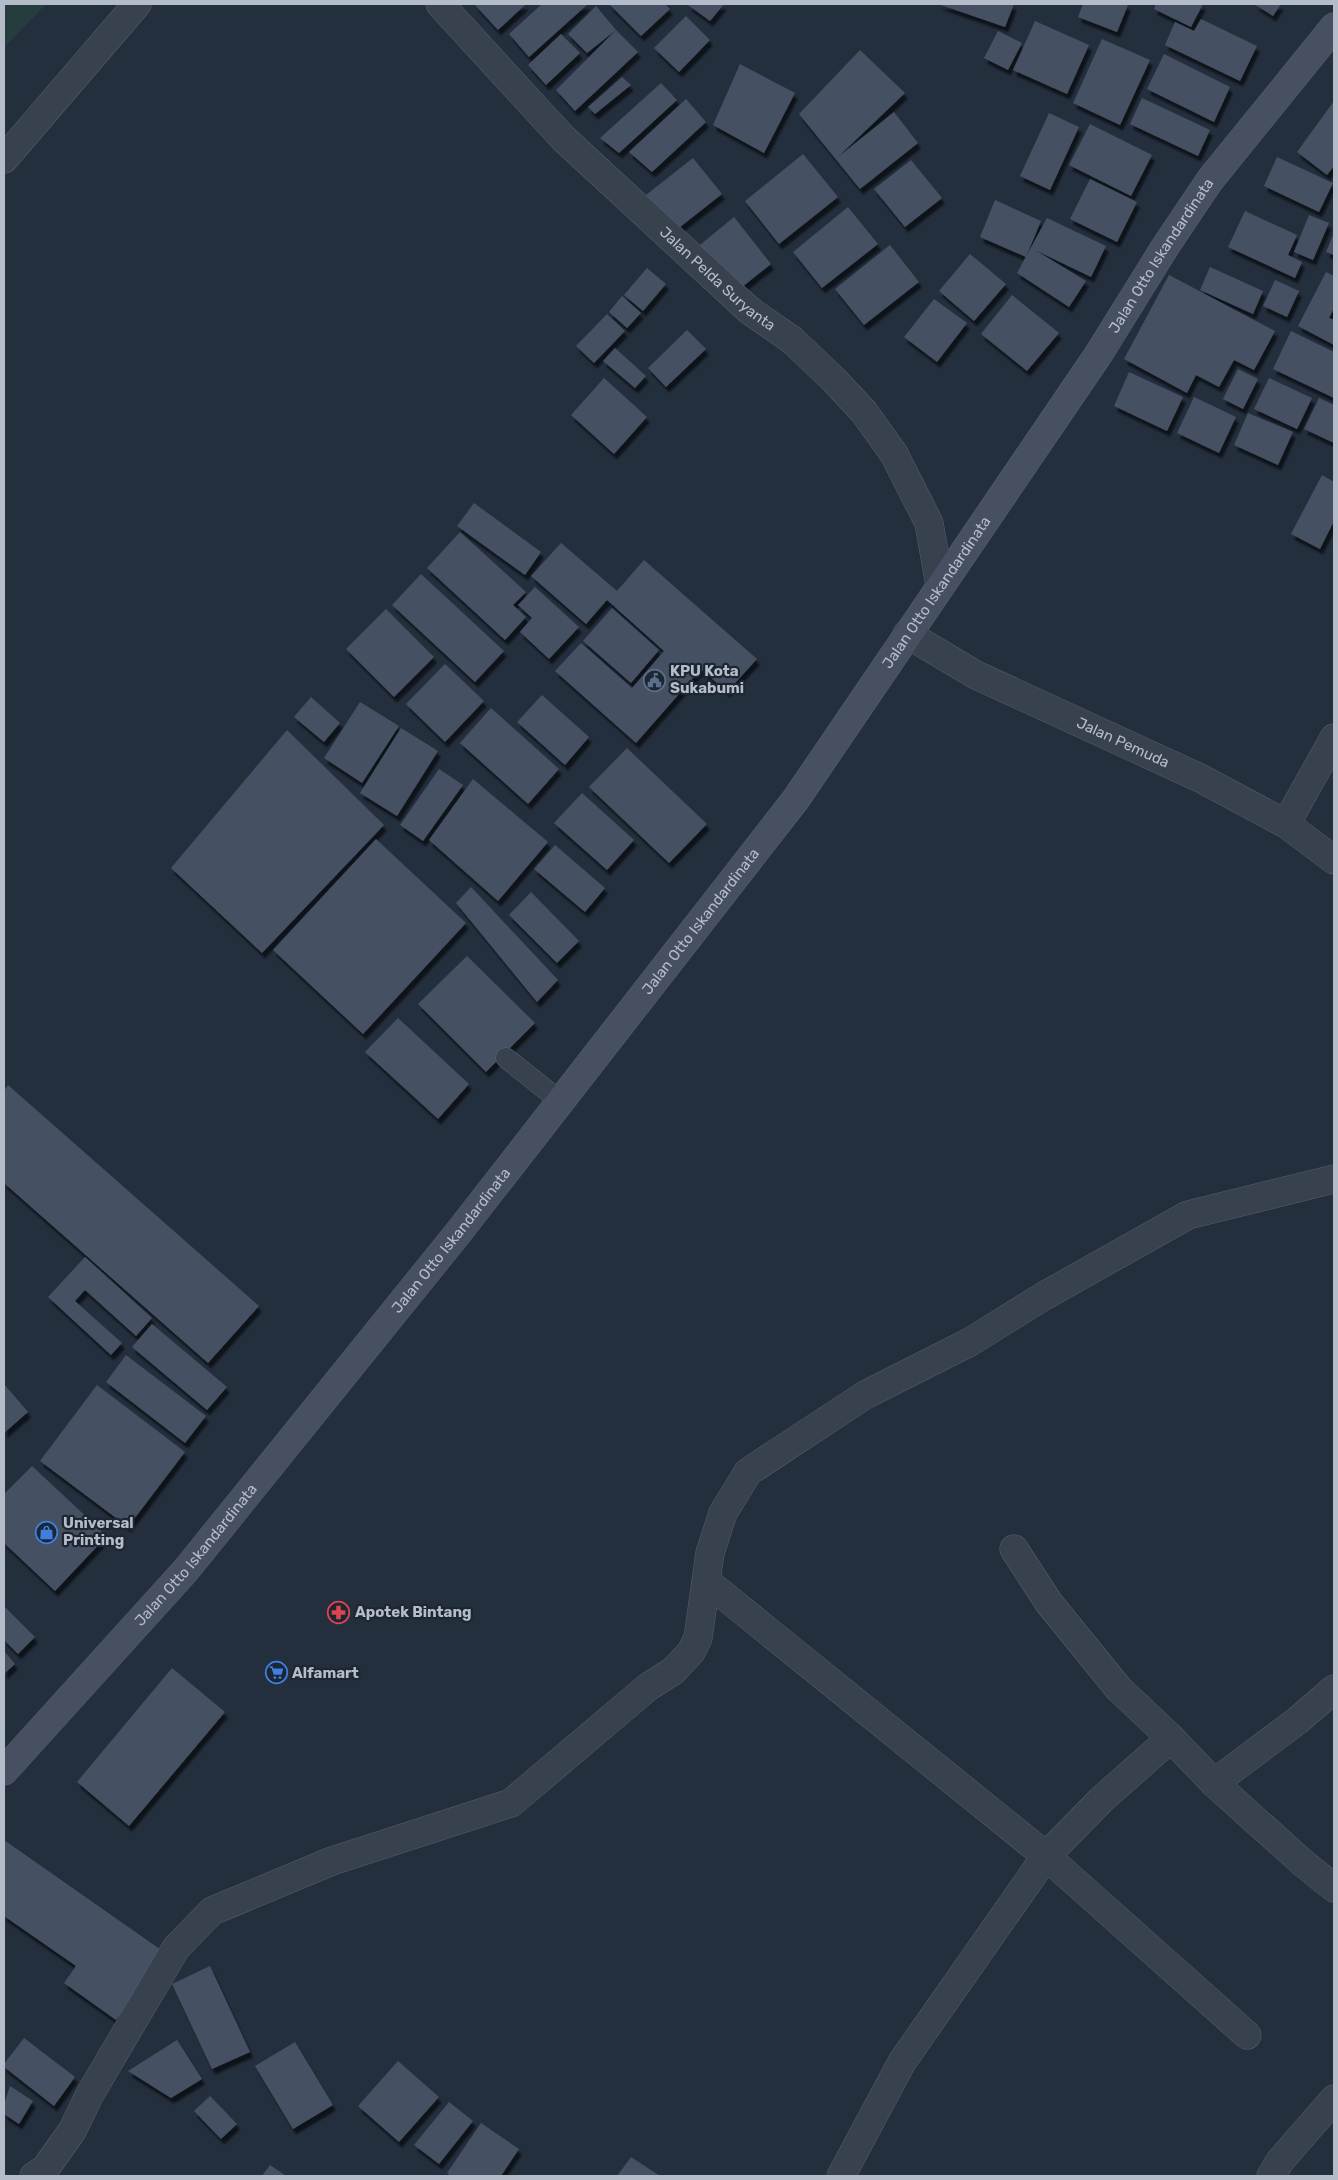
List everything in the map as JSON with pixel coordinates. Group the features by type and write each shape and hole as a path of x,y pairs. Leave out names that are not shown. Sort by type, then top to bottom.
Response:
{"main road":[{"name":"Jalan Otto Iskandardinata","path":"4,1771 186,1570 458,1233 796,799 1098,355 1165,247 1210,180 1334,27"}],"street":[{"path":"4,159 137,4"},
{"name":"Jalan Pelda Suryanta","path":"440,4 563,138 749,310 792,340 864,412 894,454 929,523 940,586"},
{"name":"Jalan Pemuda","path":"908,634 976,675 1200,778 1286,824 1334,860"},
{"path":"1286,824 1334,738"},
{"path":"34,2176 45,2169 72,2131 90,2094 176,1948 212,1911 332,1861 511,1803 648,1687 673,1671 691,1652 698,1638 710,1553 723,1513 748,1472 865,1395 970,1342 1044,1296 1188,1215 1334,1179"},
{"path":"1014,1549 1049,1603 1120,1689 1214,1783 1303,1863 1334,1888"},
{"path":"706,1581 1046,1856 1247,2035"},
{"path":"1214,1783 1297,1721 1334,1689"},
{"path":"840,2176 902,2062 1046,1856 1100,1800 1171,1738"},
{"path":"1271,2176 1280,2162 1334,2099"}],"lane":[{"path":"506,1058 560,1101"}],"green space":[{"path":"4,4 46,4 4,48"}],"building":[{"path":"474,4 526,4 498,30"},
{"path":"542,4 588,4 529,57 509,34"},
{"path":"609,4 665,4 670,9 641,36"},
{"path":"724,4 710,21 688,5"},
{"path":"938,4 1014,4 1005,27"},
{"path":"1083,4 1128,5 1117,32 1078,17"},
{"path":"1156,4 1203,4 1191,27 1154,9"},
{"path":"1254,4 1281,4 1273,16"},
{"path":"596,6 616,30 587,53 568,34"},
{"path":"686,16 710,40 679,72 654,48"},
{"path":"1201,19 1257,46 1240,81 1165,45 1175,22 1194,31"},
{"path":"1035,21 1089,45 1067,94 1013,70"},
{"path":"616,30 638,52 575,111 556,90"},
{"path":"998,31 1022,43 1008,70 984,58"},
{"path":"561,34 580,53 546,85 528,65"},
{"path":"1102,39 1150,60 1120,125 1073,103"},
{"path":"860,50 905,93 838,157 894,112 918,143 860,189 799,114"},
{"path":"1164,54 1230,87 1214,122 1147,89"},
{"path":"740,64 795,93 764,153 713,125"},
{"path":"622,77 631,85 595,114 588,107"},
{"path":"661,83 677,100 619,153 600,138"},
{"path":"1142,98 1210,130 1198,156 1130,124"},
{"path":"686,99 706,122 652,172 629,152"},
{"path":"1334,101 1334,166 1327,175 1297,152"},
{"path":"1049,113 1079,127 1050,190 1020,176"},
{"path":"1090,124 1152,155 1131,196 1069,165"},
{"path":"803,154 838,197 779,244 745,201"},
{"path":"1277,157 1333,183 1319,212 1264,186"},
{"path":"693,158 722,194 675,231 646,195"},
{"path":"911,160 942,198 905,227 874,189"},
{"path":"1090,179 1137,202 1117,242 1070,219"},
{"path":"995,200 1041,221 1026,257 980,237"},
{"path":"848,207 878,244 822,288 793,252"},
{"path":"1245,211 1297,235 1288,255 1302,262 1295,278 1228,247"},
{"path":"1309,215 1329,223 1313,260 1294,252"},
{"path":"734,217 771,264 737,291 700,245"},
{"path":"1047,218 1106,246 1091,277 1035,250 1086,281 1069,307 1017,273"},
{"path":"1334,233 1334,255 1326,252"},
{"path":"890,245 919,282 864,325 835,289"},
{"path":"970,254 1006,284 974,321 939,291"},
{"path":"1210,267 1263,291 1253,314 1200,290"},
{"path":"647,268 666,284 643,311 624,295"},
{"path":"1326,272 1334,276 1334,308 1329,318 1334,320 1334,345 1298,326"},
{"path":"1169,275 1275,331 1254,370 1234,360 1219,387 1196,375 1187,393 1124,359"},
{"path":"1275,280 1299,291 1287,317 1263,306"},
{"path":"1012,295 1059,333 1027,371 981,334"},
{"path":"622,296 641,313 627,328 609,312"},
{"path":"934,299 967,323 937,362 904,337"},
{"path":"607,314 625,331 594,363 576,346"},
{"path":"687,330 706,349 666,387 648,368"},
{"path":"1291,331 1334,352 1334,398 1273,369"},
{"path":"615,348 646,376 635,388 603,361"},
{"path":"1238,369 1258,379 1243,409 1223,399"},
{"path":"1129,372 1183,397 1167,431 1114,406"},
{"path":"604,378 647,417 614,454 571,415"},
{"path":"1269,378 1312,398 1297,429 1254,409"},
{"path":"1194,397 1236,417 1219,453 1177,433"},
{"path":"1319,398 1334,405 1334,443 1304,429"},
{"path":"1248,413 1293,432 1278,465 1234,445"},
{"path":"1322,475 1334,482 1334,521 1320,549 1291,534"},
{"path":"474,503 541,552 525,575 457,526"},
{"path":"460,532 526,592 513,605 526,617 505,640 427,568"},
{"path":"561,543 617,591 644,560 757,659 727,692 701,669 636,743 555,671 581,643 632,688 664,651 607,600 586,624 531,576"},
{"path":"421,574 504,651 475,682 392,605"},
{"path":"535,587 579,627 549,659 520,632 532,618 518,605"},
{"path":"612,608 659,650 631,683 583,641"},
{"path":"386,609 434,657 394,697 346,649"},
{"path":"445,664 484,701 445,742 406,704"},
{"path":"542,695 589,737 565,765 517,722"},
{"path":"311,697 340,723 324,742 294,717"},
{"path":"360,702 399,726 362,783 324,758"},
{"path":"491,708 559,769 528,804 460,743"},
{"path":"401,728 438,751 397,816 360,793"},
{"path":"287,730 384,825 262,953 171,868"},
{"path":"627,748 707,824 669,863 589,787"},
{"path":"439,769 463,785 423,841 400,825"},
{"path":"473,779 548,842 498,901 429,840"},
{"path":"582,793 634,840 607,870 554,823"},
{"path":"376,839 466,923 363,1034 273,950"},
{"path":"555,845 605,888 585,912 534,869"},
{"path":"471,887 558,980 537,1002 456,903"},
{"path":"531,892 579,941 557,963 509,915"},
{"path":"467,956 535,1023 486,1072 418,1004"},
{"path":"398,1018 469,1084 438,1119 365,1052"},
{"path":"8,1085 259,1306 208,1363 4,1183 4,1091"},
{"path":"85,1257 152,1318 136,1336 85,1290 75,1301 122,1343 111,1355 48,1297"},
{"path":"152,1324 227,1387 207,1410 132,1347"},
{"path":"126,1355 206,1416 185,1443 106,1382"},
{"path":"4,1384 28,1412 4,1433"},
{"path":"97,1385 185,1452 128,1527 40,1461"},
{"path":"32,1466 107,1536 55,1591 4,1543 4,1494"},
{"path":"4,1606 35,1637 18,1654 4,1640"},
{"path":"4,1651 15,1664 4,1674"},
{"path":"172,1668 225,1712 129,1826 77,1782"},
{"path":"4,1840 164,1952 116,2020 64,1983 76,1966 4,1916"},
{"path":"210,1966 250,2052 212,2069 172,1984"},
{"path":"24,2038 75,2077 54,2106 4,2067 4,2064"},
{"path":"177,2040 202,2079 171,2098 128,2071"},
{"path":"295,2042 333,2105 293,2129 255,2066"},
{"path":"398,2061 439,2097 399,2142 358,2106"},
{"path":"10,2086 33,2101 19,2124 4,2114 4,2105"},
{"path":"210,2096 237,2124 221,2139 194,2111"},
{"path":"449,2102 473,2121 439,2164 414,2145"},
{"path":"481,2123 519,2149 501,2176 451,2176 447,2173"},
{"path":"631,2157 660,2176 617,2176"},
{"path":"270,2165 286,2176 262,2176"}],"place":[{"name":"KPU Kota Sukabumi","path":"654,680"},
{"name":"Universal Printing","path":"47,1532"},
{"name":"Apotek Bintang","path":"339,1612"},
{"name":"Alfamart","path":"276,1673"}]}
